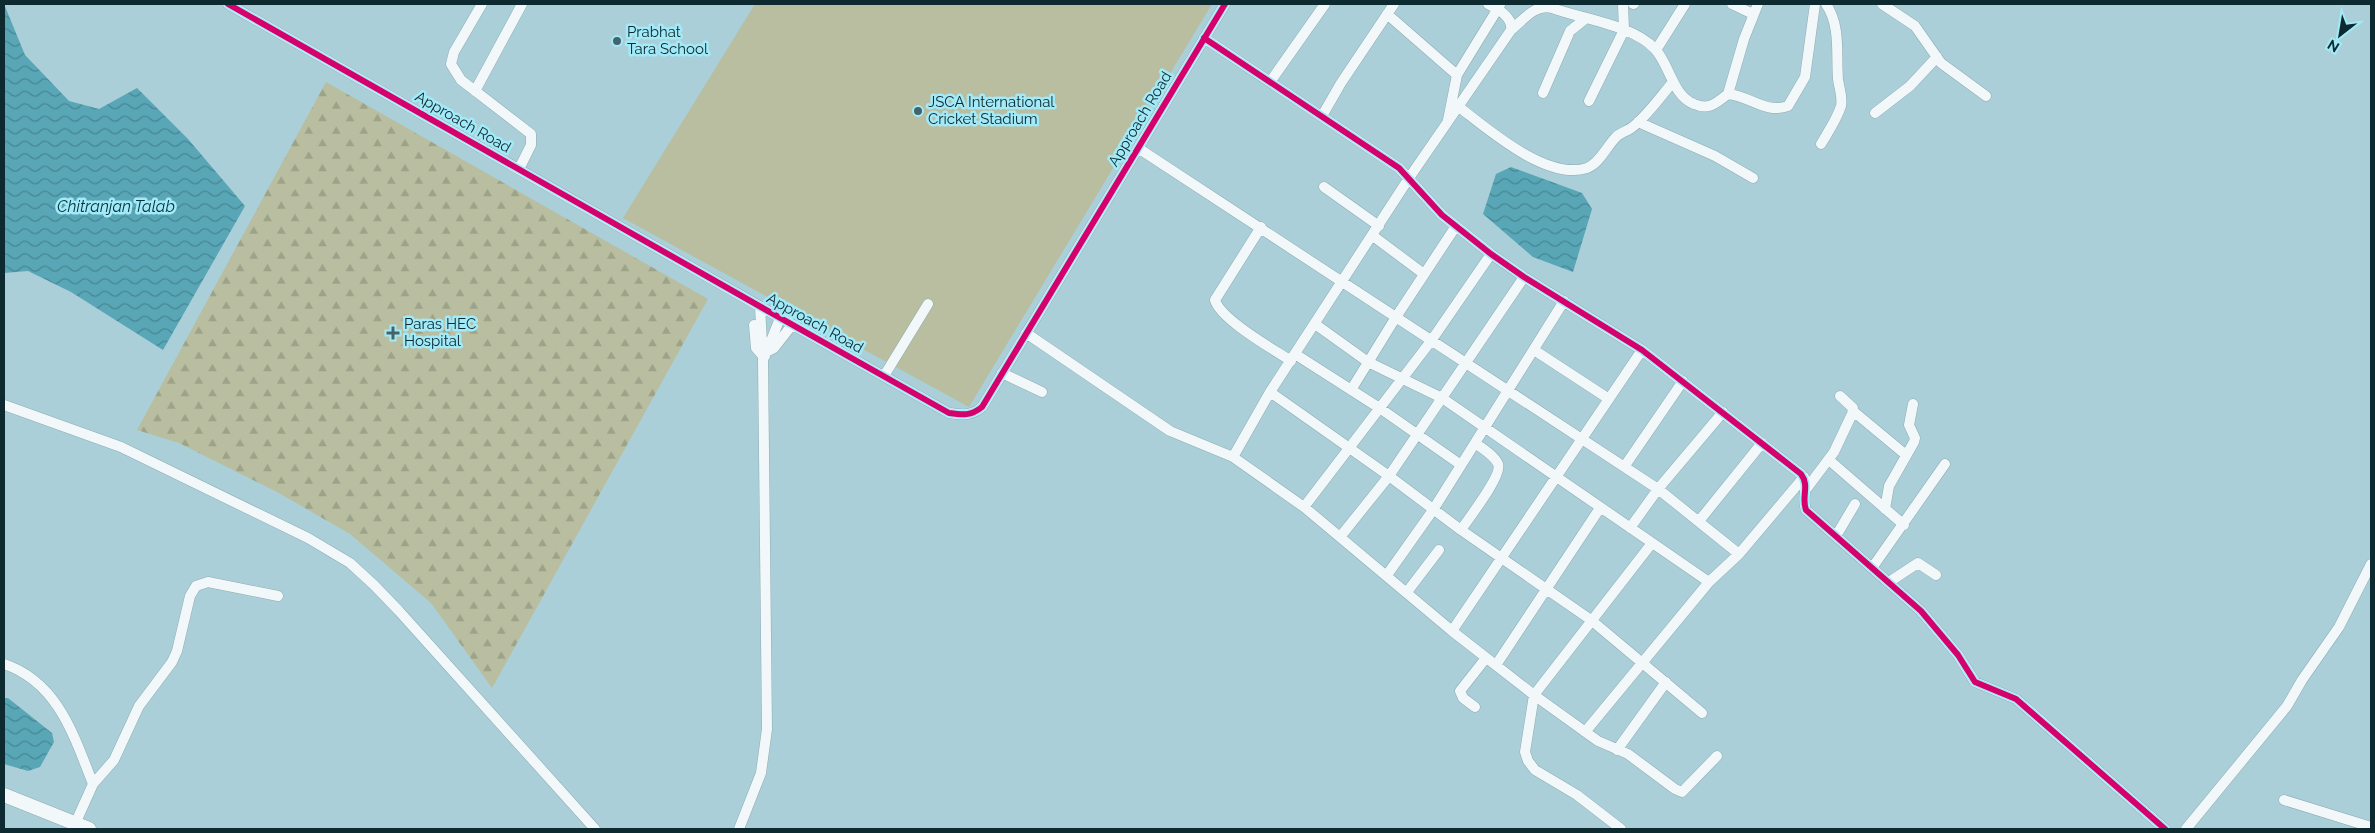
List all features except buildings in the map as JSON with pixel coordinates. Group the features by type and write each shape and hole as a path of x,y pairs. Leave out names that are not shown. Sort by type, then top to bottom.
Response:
{"main road":[{"path":"4,795 89,829"}],"street":[{"name":"Approach Road","path":"228,4 756,305 949,413 962,415 973,414 982,407 1225,4"},
{"path":"482,4 452,59 456,75 531,134 532,145 519,169"},
{"path":"475,91 522,4"},
{"path":"1270,82 1325,4"},
{"path":"1322,116 1341,83 1394,4"},
{"path":"1488,4 1499,6 1512,24 1512,30"},
{"path":"1589,101 1624,30 1623,4"},
{"path":"1656,50 1685,4"},
{"path":"1233,457 1270,392 1343,283 1409,178 1512,30 1538,6 1546,6 1624,30 1639,37 1656,50 1673,82 1687,100 1702,107 1714,105 1728,94 1756,9 1732,4"},
{"path":"1728,94 1759,106 1776,108 1788,106 1805,77 1815,4"},
{"path":"1821,144 1839,111 1842,101 1838,79 1834,18 1826,4"},
{"path":"1882,4 1915,26 1937,57 1986,96"},
{"path":"1448,124 1457,75 1499,6"},
{"path":"1387,14 1457,75"},
{"path":"1543,93 1570,31 1585,19"},
{"path":"1204,38 1399,168 1432,205 1491,254 1524,277 1642,350 1804,477 1806,488 1804,502 1806,510 1921,610 1958,655 1975,682 2016,699 2165,829"},
{"path":"1875,113 1910,86 1937,57"},
{"path":"1459,107 1497,137 1532,158 1556,167 1586,168 1594,164 1617,135 1638,122 1673,82"},
{"path":"1638,122 1715,156 1753,178"},
{"path":"1138,148 1624,466 1700,521 1739,554"},
{"path":"1324,187 1379,226"},
{"path":"1351,390 1456,226"},
{"path":"1261,227 1215,300 1227,316 1351,390 1461,465"},
{"path":"1373,236 1424,274"},
{"path":"1304,508 1402,380 1491,254"},
{"path":"1340,537 1389,476 1465,361 1524,277"},
{"path":"1387,575 1433,510 1564,301"},
{"path":"884,376 928,304"},
{"path":"756,305 756,348 764,356"},
{"path":"739,829 761,773 768,729 764,356 780,318"},
{"path":"1315,324 1368,362 1442,398 1709,582"},
{"path":"764,356 774,348 792,325"},
{"path":"1026,333 1170,431 1233,457 1304,508 1486,658 1585,732 1636,760 1675,789 1682,792 1717,756"},
{"path":"1534,350 1609,399"},
{"path":"1452,631 1642,350"},
{"path":"1002,373 1042,392"},
{"path":"1624,466 1683,381"},
{"path":"1270,392 1389,476 1461,530 1548,588 1642,661 1702,713"},
{"path":"1840,396 1851,405 1853,412 1906,455"},
{"path":"1885,509 1889,486 1915,438 1909,425 1912,404"},
{"path":"4,405 129,450 308,538 350,563 374,584 399,611 595,829"},
{"path":"1630,528 1658,489 1723,412"},
{"path":"1806,488 1829,460 1853,412"},
{"path":"1461,530 1485,495 1499,470 1497,461 1475,443"},
{"path":"1700,521 1762,443"},
{"path":"1829,460 1904,524"},
{"path":"1872,568 1946,464"},
{"path":"1585,732 1709,582 1739,554 1804,477"},
{"path":"1836,536 1855,504"},
{"path":"1496,665 1600,508"},
{"path":"1621,829 1577,795 1536,770 1528,761 1525,752 1534,694 1652,544"},
{"path":"1407,592 1439,550"},
{"path":"1888,582 1918,563 1936,575"},
{"path":"2186,829 2287,706 2302,680 2339,628 2371,564"},
{"path":"76,824 93,784 114,760 140,706 172,662 177,651 190,596 196,586 208,582 278,596"},
{"path":"1475,707 1463,698 1460,691 1486,658"},
{"path":"4,664 27,675 60,708 70,724 93,784"},
{"path":"1617,750 1666,682"},
{"path":"2284,800 2368,826"}],"green space":[{"name":"JSCA International Cricket Stadium","path":"755,4 1212,4 969,407 623,218"},
{"path":"326,82 708,299 492,688 431,603 350,534 277,492 179,443 137,430"}],"water":[{"name":"Chitranjan Talab","path":"4,4 25,55 69,101 99,109 137,88 188,139 245,206 163,350 71,292 28,271 4,273"},
{"path":"1511,167 1582,193 1592,209 1573,272 1533,257 1483,214 1496,174"},
{"path":"4,698 8,698 52,733 54,742 40,767 28,771 4,764"}],"cycle path":[{"path":"228,4 949,413 963,414 974,412 982,407 1225,4"},
{"path":"1204,38 1399,168 1442,215 1491,254 1524,277 1642,350 1801,474 1805,483 1804,501 1806,510 1921,611 1958,655 1975,682 2016,699 2165,829"}],"place":[{"name":"Prabhat Tara School","path":"617,41"},
{"name":"JSCA International Cricket Stadium","path":"918,111"},
{"name":"Paras HEC Hospital","path":"393,333"}]}
